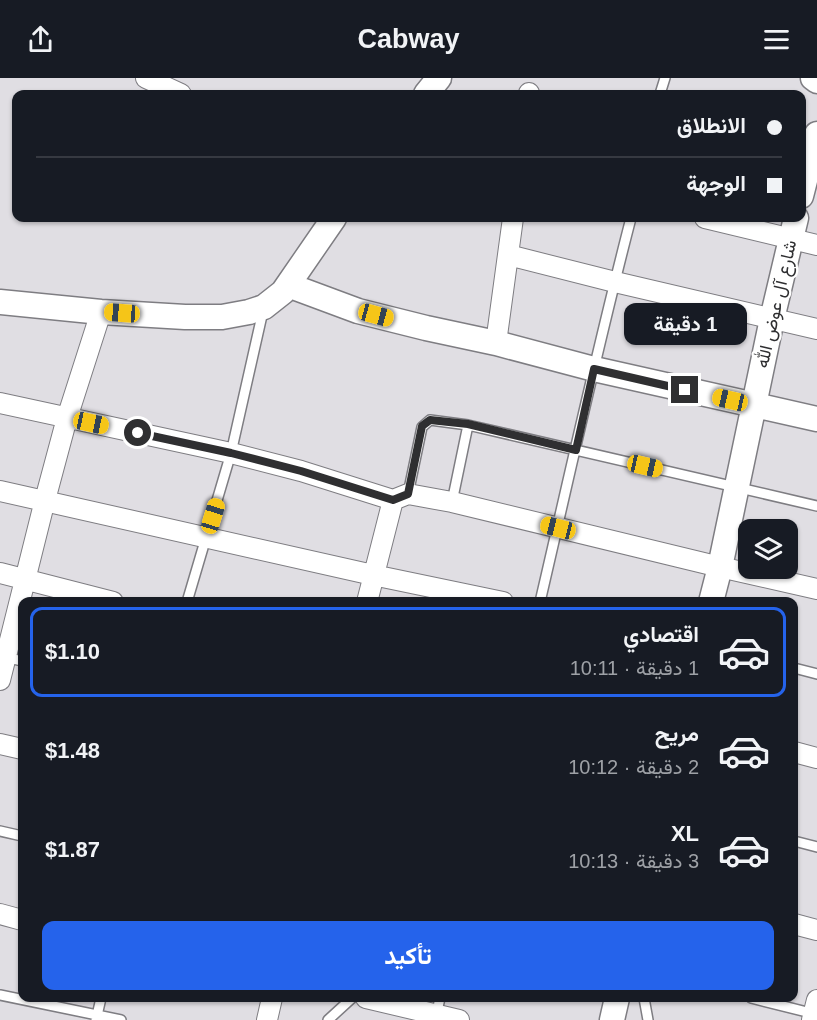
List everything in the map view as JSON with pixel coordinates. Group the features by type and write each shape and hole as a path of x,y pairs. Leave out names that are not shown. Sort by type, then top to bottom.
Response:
{"street":[{"path":"146,78 172,90"},
{"path":"429,90 439,78"},
{"path":"813,78 817,81"},
{"path":"806,177 817,134"},
{"path":"0,302 100,312 207,317 241,314 272,302 288,285 331,222"},
{"path":"496,343 512,222"},
{"path":"740,222 793,228 817,245"},
{"name":"شارع آل عوض الله","path":"712,597 793,228"},
{"path":"508,255 817,329"},
{"path":"288,285 358,310 426,328 496,343 594,369 817,419"},
{"path":"21,597 67,418 100,312"},
{"path":"0,403 231,453 401,497 452,502 817,589"},
{"path":"0,491 479,597"},
{"path":"368,597 373,575 401,497"},
{"path":"0,573 94,597"},
{"path":"0,680 9,658 18,614"},
{"path":"0,744 18,748"},
{"path":"798,753 817,758"},
{"path":"0,914 18,919"},
{"path":"798,925 817,930"},
{"path":"267,1020 271,1002"},
{"path":"388,1002 437,1011 459,1020"},
{"path":"612,1020 616,1002"}],"lane":[{"path":"541,597 630,222"},
{"path":"188,597 231,453 264,307"},
{"path":"401,497 422,426 430,420 468,424 817,506"},
{"path":"452,502 468,424"},
{"path":"798,669 817,674"},
{"path":"0,831 18,835"},
{"path":"798,842 817,847"},
{"path":"0,995 18,999"},
{"path":"31,1002 96,1017 121,1020"},
{"path":"96,1017 100,1002"},
{"path":"328,1020 348,1002"},
{"path":"645,1002 648,1020"},
{"path":"769,1002 815,1012"}],"route":[{"path":"138,433 301,471 393,500 408,494 422,426 430,420 468,424 576,450 594,369 685,390"}]}
